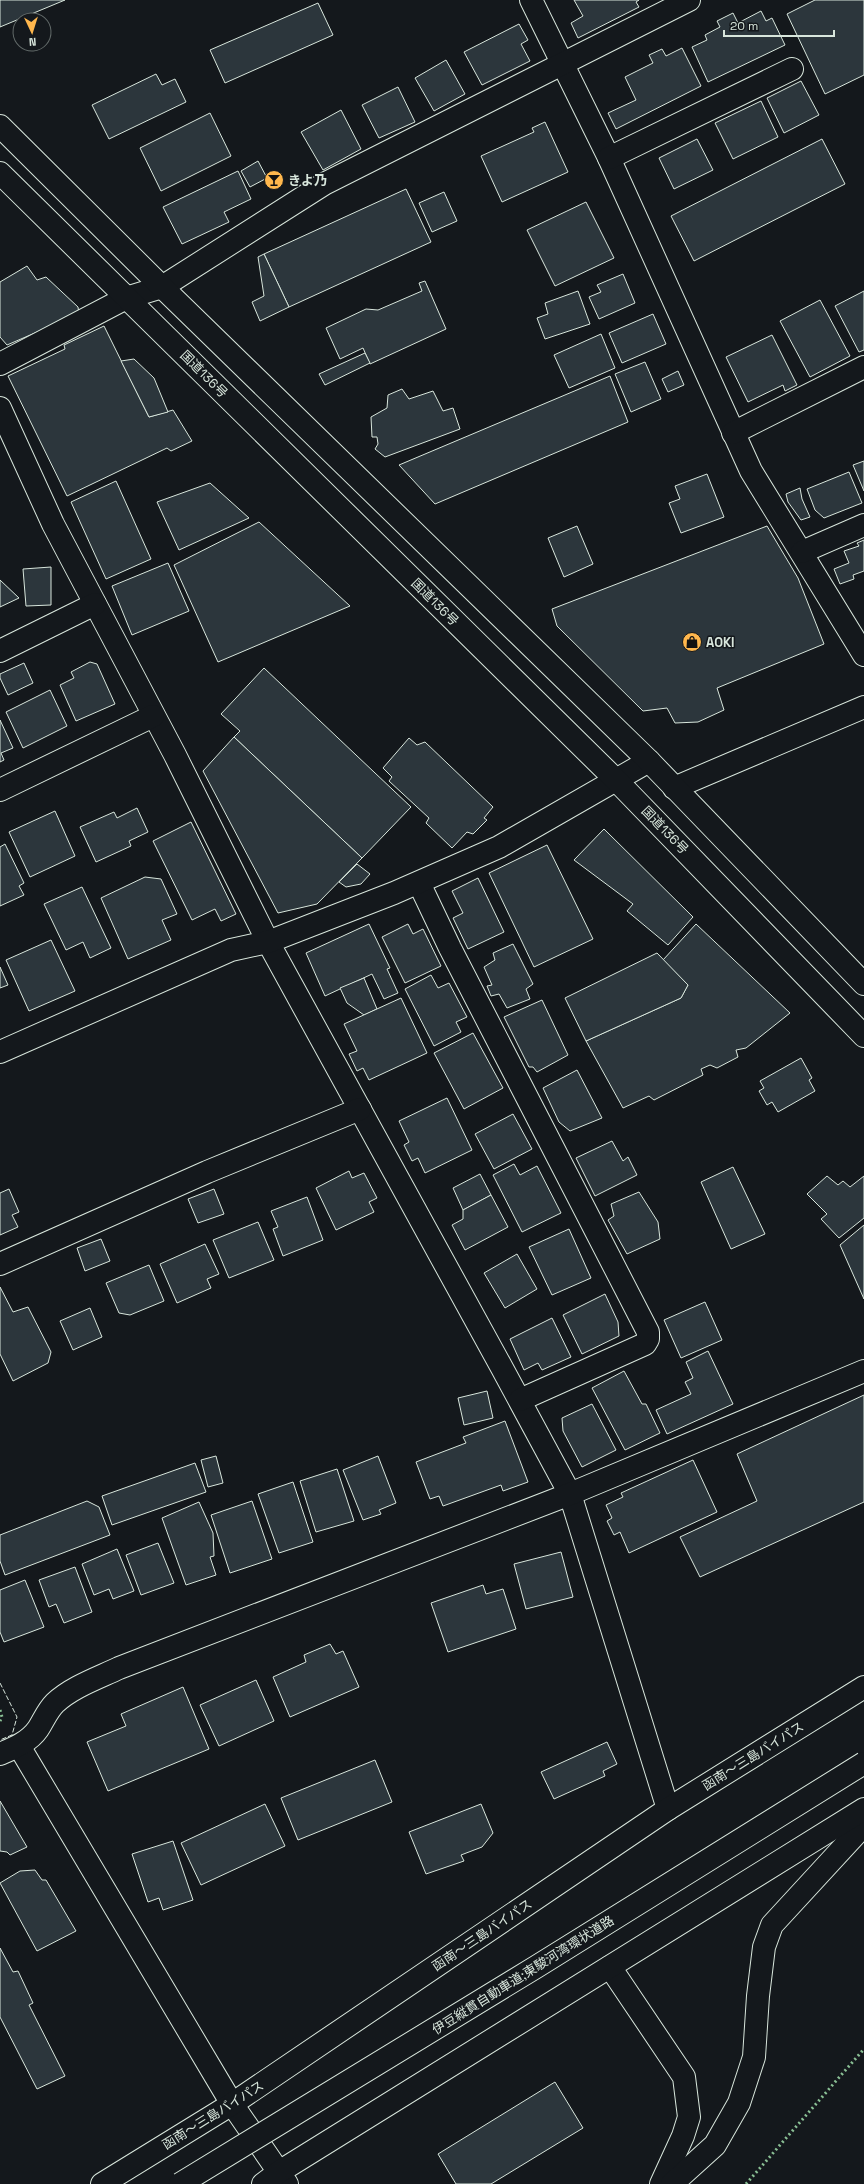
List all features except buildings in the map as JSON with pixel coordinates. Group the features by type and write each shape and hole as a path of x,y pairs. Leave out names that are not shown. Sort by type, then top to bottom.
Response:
{"main road":[{"path":"531,0 564,62 609,158 751,470 864,655"},
{"path":"0,364 126,298 162,287 324,184 689,0"},
{"path":"609,158 792,69"},
{"path":"0,126 162,287 649,761 864,984"},
{"name":"国道136号","path":"0,173 617,781 864,1036"},
{"path":"733,433 864,367"},
{"path":"0,408 53,524 153,716 175,755 268,942 520,1400 570,1494 668,1809"},
{"path":"802,552 864,525"},
{"path":"0,651 95,604"},
{"path":"674,788 864,707"},
{"path":"0,790 153,716"},
{"path":"0,1052 231,950 268,942 419,883 499,847 617,781 649,761"},
{"path":"419,883 450,948 648,1332 648,1339 645,1344 520,1400"},
{"path":"0,1264 207,1172 360,1109"},
{"path":"864,1371 570,1494 119,1668 71,1692 56,1703 48,1711 38,1730 10,1750 232,2104 277,2180 610,1967 864,1809"},
{"name":"函南～三島バイパス","path":"102,2184 232,2104 668,1809 864,1687"},
{"name":"伊豆縦貫自動車道;東駿河湾環状道路","path":"180,2184 490,1996 864,1763"},
{"path":"672,2184 715,2144 739,2103 754,2057 758,1989 764,1947 772,1925 864,1825"},
{"path":"610,1967 684,2077 689,2117 683,2136 661,2184"}],"hedge":[{"path":"0,1710 2,1717 0,1721"},
{"path":"746,2184 864,2049"}],"fence":[{"path":"0,1683 17,1717 12,1735 0,1740"}],"place":[{"name":"きよ乃","path":"274,180"},
{"name":"AOKI","path":"692,642"}]}
